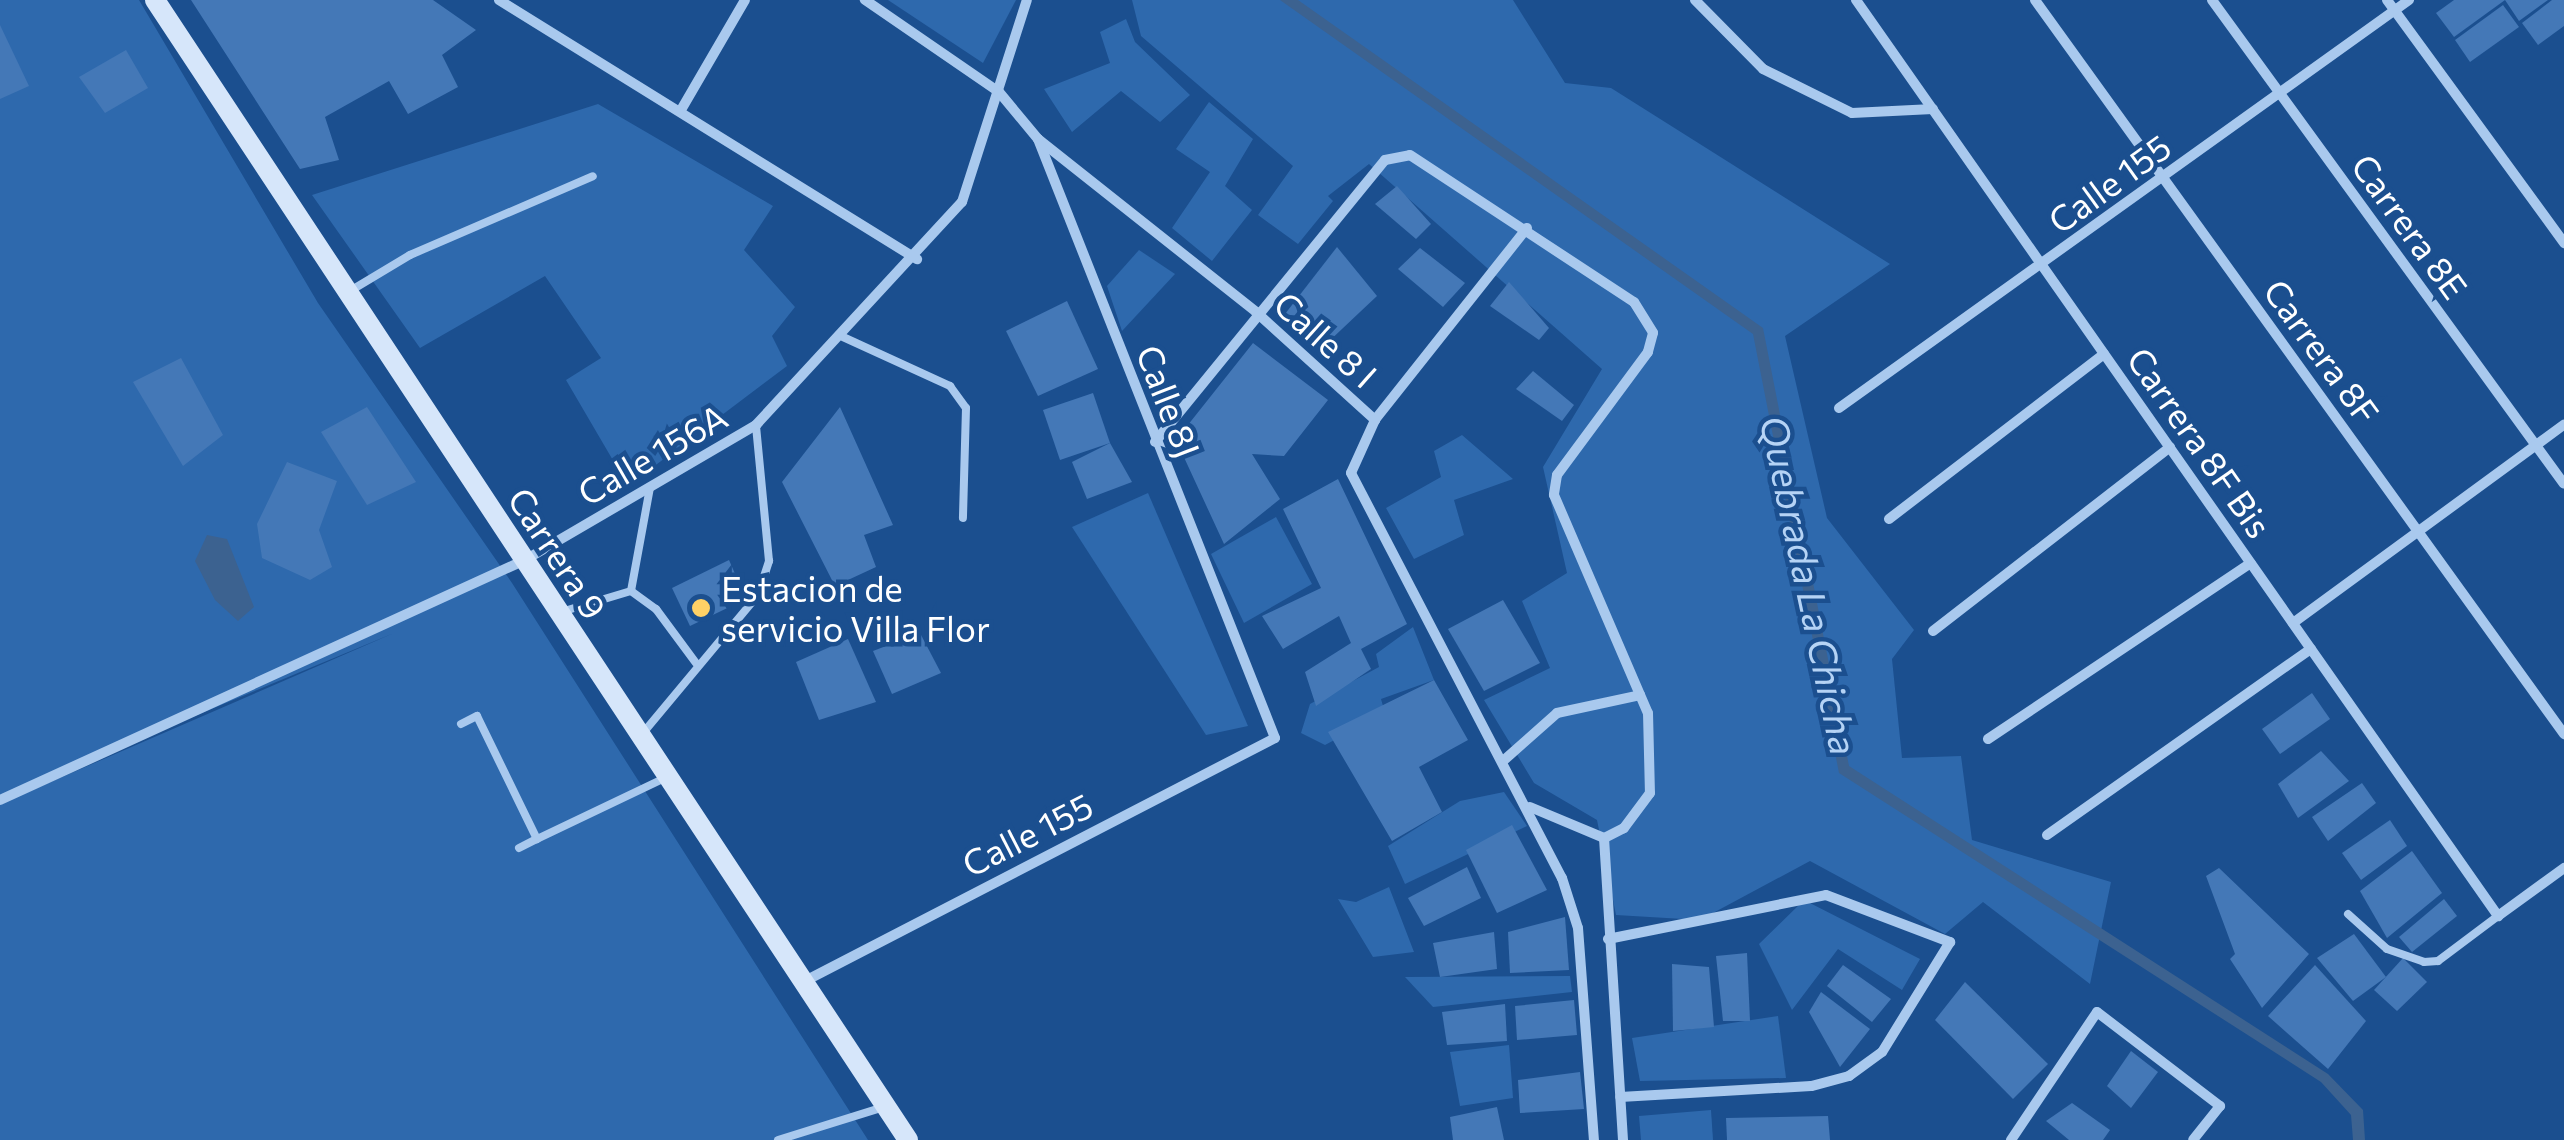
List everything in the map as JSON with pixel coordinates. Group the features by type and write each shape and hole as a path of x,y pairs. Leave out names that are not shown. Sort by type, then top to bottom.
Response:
{"street":[{"name":"Carrera 9","path":"155,0 908,1140"},
{"path":"499,0 917,259"},
{"path":"681,110 745,0"},
{"name":"Calle 8J","path":"865,0 998,92 1038,140 1275,738"},
{"name":"Calle 156A","path":"0,800 526,560 756,425 917,259 962,202 1027,0"},
{"path":"1695,0 1763,68 1852,113 1933,108"},
{"name":"Carrera 8F Bis","path":"1856,0 2498,916"},
{"name":"Carrera 8F","path":"2035,0 2564,734"},
{"name":"Carrera 8E","path":"2212,0 2564,484"},
{"path":"2387,0 2564,243"},
{"name":"Calle 155","path":"1839,408 2409,0"},
{"name":"Calle 8 I","path":"1038,140 1256,312 1375,420 1356,454 1357,492 1530,807 1578,928 1594,1140"},
{"path":"1155,442 1256,312 1385,160 1410,155 1528,228 1634,302 1653,333 1648,352 1557,475 1554,495 1648,714 1650,793 1624,828 1604,838 1530,807"},
{"path":"1375,420 1528,228"},
{"path":"1889,519 2104,354"},
{"path":"2293,623 2564,424"},
{"path":"1934,631 2170,447"},
{"path":"1988,739 2251,563"},
{"path":"2048,834 2312,649"},
{"path":"1503,761 1556,712 1640,695"},
{"name":"Calle 155","path":"805,981 1275,738"},
{"path":"1604,838 1623,1140"},
{"path":"2498,916 2564,868"},
{"path":"1608,939 1826,895 1950,942 1882,1052 1849,1076 1812,1086 1620,1097"},
{"path":"2011,1140 2097,1012 2220,1106 2193,1140"}],"lane":[{"path":"350,291 410,255 593,176"},
{"path":"843,337 950,386 966,408 963,518"},
{"path":"640,737 696,663 758,595 769,561 756,425"},
{"path":"631,591 650,484"},
{"path":"631,591 656,609 696,663"},
{"path":"557,613 631,591"},
{"path":"462,724 477,716 536,839"},
{"path":"519,848 668,777"},
{"path":"2348,914 2399,956 2438,961 2498,916"},
{"path":"778,1140 886,1106"}],"shaded area":[{"path":"0,0 139,0 318,303 512,583 868,1140 0,1140 0,804 394,633 0,797"},
{"path":"888,0 1016,0 983,63"},
{"path":"1132,0 1513,0 1565,83 1611,88 1890,264 1785,336 1827,518 1914,630 1892,659 1902,758 1961,756 1972,840 2111,882 2090,984 1983,902 1945,934 1810,861 1700,920 1616,915 1597,820 1534,783 1484,700 1550,668 1522,601 1567,573 1543,467 1602,369 1369,164 1328,196 1333,201 1298,244 1258,215 1293,166 1141,36"},
{"path":"1126,19 1135,42 1190,95 1160,122 1121,91 1072,132 1044,89 1110,63 1100,32"},
{"path":"1209,102 1253,139 1225,186 1252,210 1212,261 1172,228 1210,172 1176,149"},
{"path":"598,104 773,206 744,250 795,307 772,336 787,366 628,486 566,380 601,358 545,276 420,348 312,195"},
{"path":"1139,250 1175,274 1122,331 1107,286"},
{"path":"1462,435 1513,479 1454,500 1464,535 1414,559 1386,508 1441,477 1434,451"},
{"path":"1148,493 1248,726 1206,735 1072,527"},
{"path":"1276,517 1312,584 1244,623 1211,554"},
{"path":"1413,627 1434,680 1381,699 1385,713 1325,745 1301,733 1310,704 1379,667 1376,654"},
{"path":"1504,792 1527,826 1405,884 1388,846 1460,801"},
{"path":"1389,887 1414,952 1373,957 1338,899 1356,902"},
{"path":"1804,900 1920,959 1902,990 1838,949 1792,1010 1759,944"},
{"path":"1570,976 1572,992 1433,1007 1405,977"},
{"path":"1778,1016 1786,1078 1640,1081 1632,1038"},
{"path":"1509,1045 1513,1098 1460,1106 1450,1052"},
{"path":"1711,1110 1713,1140 1641,1140 1639,1116"}],"water":[{"name":"Quebrada La Chicha","path":"1280,0 1298,0 1763,328 1849,766 2328,1074 2363,1110 2365,1140 2353,1140 2351,1115 2321,1082 1839,773 1753,334"},
{"path":"207,535 227,539 254,607 238,621 215,600 195,561"}],"building":[{"path":"191,0 433,0 476,30 442,55 458,87 408,114 389,81 325,117 339,160 300,169"},
{"path":"2454,0 2505,0 2454,37 2436,13"},
{"path":"2505,0 2548,0 2519,21"},
{"path":"2552,0 2564,0 2564,26 2538,45 2522,23"},
{"path":"2503,5 2519,27 2470,62 2455,40"},
{"path":"0,25 29,86 0,99"},
{"path":"126,50 148,88 105,113 79,77"},
{"path":"1397,186 1431,224 1416,239 1375,204"},
{"path":"1337,247 1377,296 1325,345 1285,314"},
{"path":"1420,248 1465,283 1443,307 1398,269"},
{"path":"1509,282 1549,328 1539,340 1490,306"},
{"path":"1067,301 1098,369 1038,396 1006,331"},
{"path":"1253,343 1328,400 1284,456 1252,454 1280,499 1224,544 1176,440"},
{"path":"181,358 223,435 183,466 133,382"},
{"path":"1533,371 1574,405 1562,421 1516,389"},
{"path":"1093,393 1110,443 1060,460 1043,410"},
{"path":"367,407 416,482 367,505 321,432"},
{"path":"840,407 893,525 864,535 876,567 835,586 782,482"},
{"path":"1110,443 1132,482 1087,499 1072,462"},
{"path":"287,462 337,481 319,530 332,567 310,580 262,558 257,524"},
{"path":"1338,479 1407,624 1361,649 1371,669 1316,706 1305,672 1351,643 1339,616 1283,649 1262,616 1321,588 1283,509"},
{"path":"729,560 746,599 690,626 672,588"},
{"path":"1503,600 1540,663 1484,691 1448,629"},
{"path":"920,633 941,673 892,694 873,651"},
{"path":"848,639 876,702 819,720 796,662"},
{"path":"1434,680 1468,740 1419,767 1442,812 1392,841 1328,732"},
{"path":"2312,693 2330,719 2280,754 2262,729"},
{"path":"2321,751 2349,781 2298,818 2278,784"},
{"path":"2362,783 2376,803 2328,841 2312,817"},
{"path":"2390,820 2407,846 2361,880 2342,853"},
{"path":"1512,825 1547,890 1497,913 1466,850"},
{"path":"2412,851 2442,893 2387,938 2360,891"},
{"path":"1467,867 1481,898 1424,926 1408,898"},
{"path":"2219,868 2309,954 2262,1008 2230,959 2235,954 2206,876"},
{"path":"2444,899 2457,916 2412,952 2399,937"},
{"path":"1565,917 1569,970 1510,973 1508,932"},
{"path":"1494,932 1497,969 1440,977 1433,943"},
{"path":"2354,934 2386,977 2353,1001 2317,958"},
{"path":"1747,953 1750,1021 1723,1021 1716,956"},
{"path":"2403,958 2427,982 2397,1011 2374,990"},
{"path":"1672,964 1709,967 1714,1027 1673,1031"},
{"path":"1843,965 1891,999 1872,1022 1827,986"},
{"path":"2315,965 2366,1021 2328,1069 2268,1016"},
{"path":"1965,982 2048,1064 2013,1099 1935,1020"},
{"path":"1821,992 1870,1029 1840,1067 1809,1012"},
{"path":"1574,1000 1577,1035 1517,1040 1515,1006"},
{"path":"1505,1004 1507,1041 1447,1045 1442,1012"},
{"path":"2131,1051 2158,1072 2131,1108 2107,1086"},
{"path":"1580,1072 1584,1109 1520,1113 1518,1080"},
{"path":"2072,1103 2110,1130 2103,1140 2069,1140 2046,1121"},
{"path":"1497,1107 1504,1140 1453,1140 1450,1117"},
{"path":"1828,1116 1830,1140 1727,1140 1726,1118"}],"place":[{"name":"Estacion de servicio Villa Flor","path":"701,608"}]}
